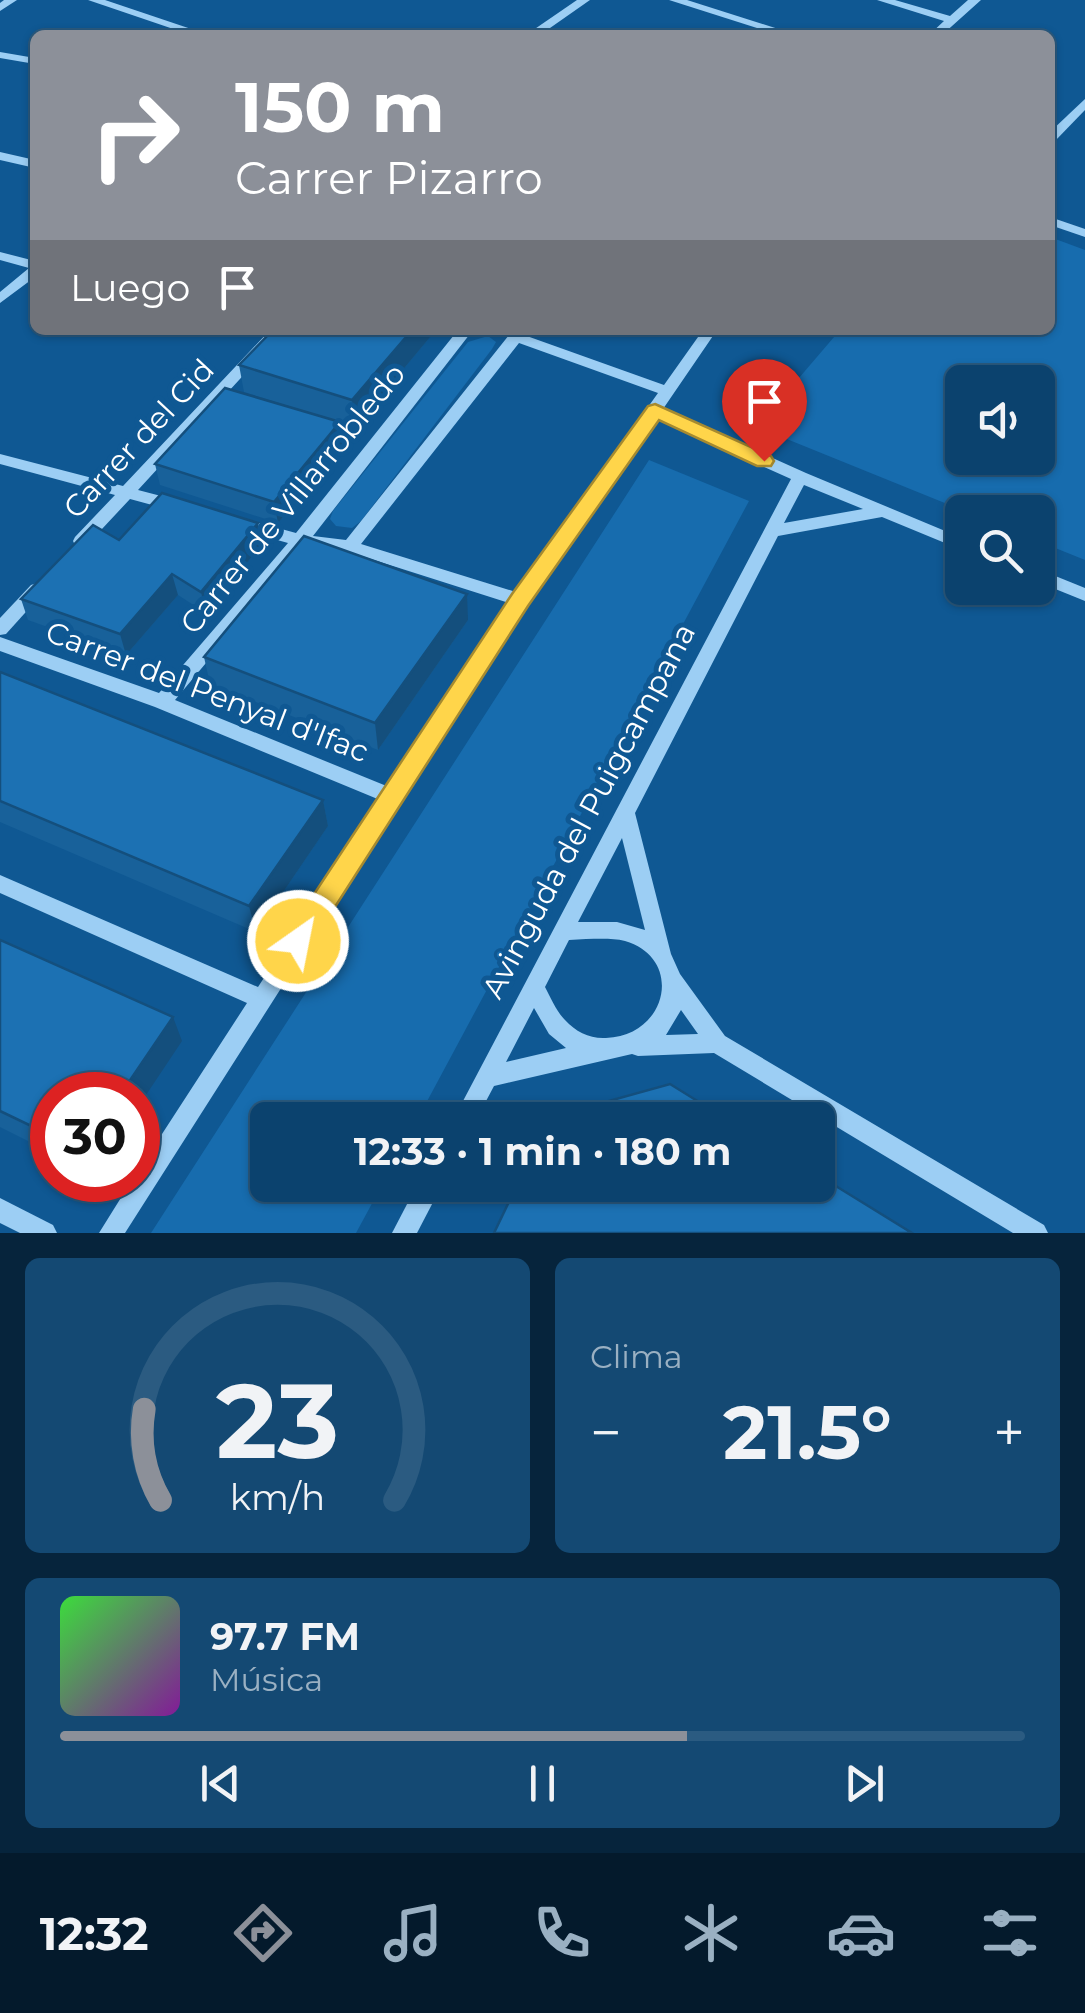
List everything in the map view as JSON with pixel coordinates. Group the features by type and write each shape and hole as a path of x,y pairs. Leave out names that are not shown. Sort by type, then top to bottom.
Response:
{"street":[{"path":"0,8 11,0"},
{"path":"94,0 188,30"},
{"path":"539,30 584,0"},
{"path":"675,0 775,30"},
{"path":"883,0 953,20"},
{"path":"941,30 975,0"},
{"path":"0,54 30,61"},
{"path":"1055,133 1085,102"},
{"path":"0,156 30,163"},
{"path":"1055,223 1085,233"},
{"path":"0,256 30,266"},
{"path":"0,299 30,272"},
{"name":"Carrer del Cid","path":"0,630 273,335"},
{"name":"Carrer de Villarrobledo","path":"162,702 300,540 462,335"},
{"path":"350,546 517,335"},
{"path":"521,335 670,392"},
{"path":"110,1233 520,600 707,335"},
{"path":"655,411 945,537"},
{"path":"0,460 300,540 350,546 520,600"},
{"name":"Avinguda del Puigcampana","path":"473,1102 800,477"},
{"path":"772,531 883,512"},
{"path":"1055,582 1085,595"},
{"name":"Carrer del Penyal d'Ifac","path":"0,644 162,702 391,796"},
{"path":"626,816 662,954 673,981 717,1043 1036,1233"},
{"path":"0,884 261,998"},
{"path":"563,931 626,932 662,954"},
{"path":"486,1077 616,1048 653,1035 666,1022 673,1005 673,981"},
{"path":"533,987 558,1028 574,1040 616,1048 717,1043"},
{"path":"404,1233 421,1202"},
{"path":"0,1210 45,1233"}],"shaded area":[{"path":"1055,239 1085,250 1085,560 1055,548 1055,495 945,495 945,503 757,427 836,335 1055,335"},
{"path":"488,336 496,342 492,349 361,521 352,528 336,526 330,519 333,511 468,342"},
{"path":"649,460 749,501 427,1102 250,1102 250,1202 373,1202 356,1233 151,1233"}],"building":[{"path":"268,335 408,335 352,400 239,365"},
{"path":"225,388 340,422 274,502 155,464"},
{"path":"162,493 258,523 201,592 172,574 120,634 21,599 93,525 119,540"},
{"path":"304,536 467,594 375,723 204,657"},
{"path":"0,672 323,800 249,906 0,801"},
{"path":"0,940 173,1017 136,1072 30,1072 30,1125 0,1111"},
{"path":"670,1084 699,1102 605,1102"},
{"path":"835,1185 912,1233 494,1233 509,1202 835,1202"}],"route":[{"path":"298,941 520,600 655,411 764,461"}]}
